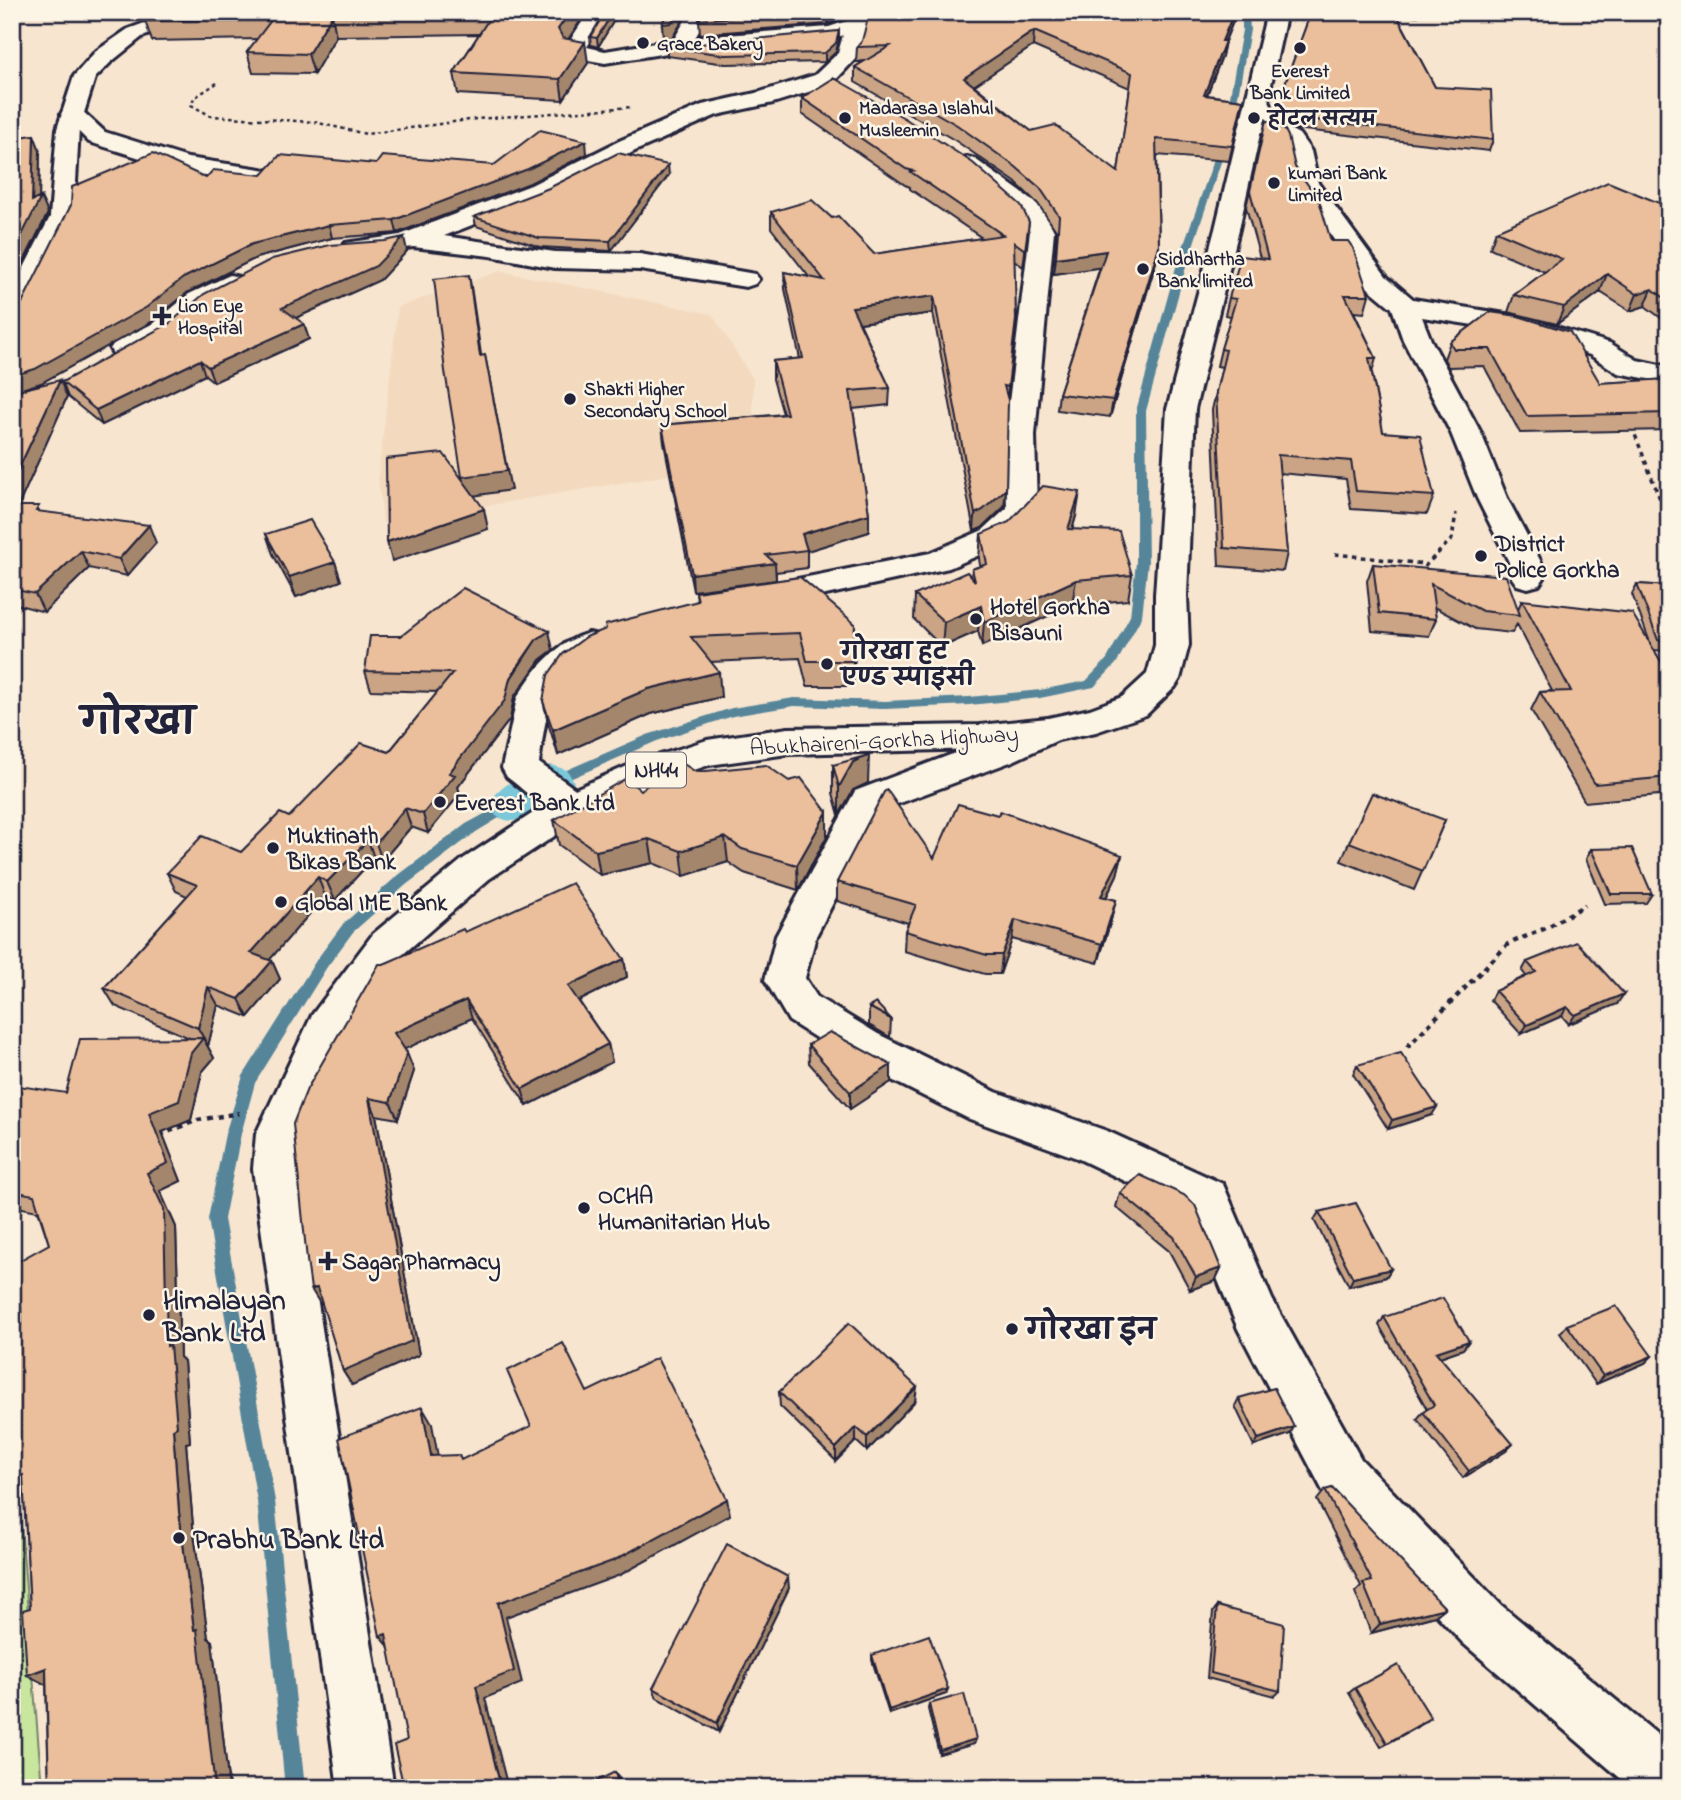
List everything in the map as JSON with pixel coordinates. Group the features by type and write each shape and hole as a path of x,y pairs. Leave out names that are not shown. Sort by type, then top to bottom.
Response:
{"street":[{"path":"12,318 62,217 68,129 85,76 103,57 135,33 195,12"},
{"path":"610,12 593,20 574,51 606,57 682,44 832,33 865,18 938,23"},
{"path":"682,44 700,12"},
{"name":"Abukhaireni-Gorkha Highway","path":"366,1788 275,1170 278,1134 327,1027 387,945 476,869 572,806 645,774 707,753 788,741 980,737 1048,730 1096,720 1134,706 1163,679 1172,645 1171,595 1181,409 1277,12"},
{"path":"404,242 540,190 710,110 836,84 865,18"},
{"path":"1258,95 1266,126 1290,139 1299,151 1306,183 1330,218 1377,282 1404,304 1446,314 1515,323 1600,349 1628,366 1669,375"},
{"path":"72,114 97,137 185,165 261,176"},
{"path":"732,600 812,588 938,561 994,537 1022,510 1020,435 1042,231 1033,212 943,147"},
{"path":"333,249 435,241 555,260 640,262 746,279"},
{"path":"108,358 164,329 198,300 255,271"},
{"path":"1404,304 1417,340 1466,433 1525,562 1528,578"},
{"path":"572,806 520,768 534,698 554,669 603,633 616,629"},
{"path":"1048,730 1000,752 868,801 796,936 785,980 803,1010 863,1046 982,1105 1092,1144 1207,1198 1255,1312 1343,1477 1482,1624 1639,1757 1669,1778"}],"path":[{"path":"217,83 194,98 191,105 211,116 314,122 366,134 476,119 638,107"},
{"path":"1628,366 1622,377 1626,411 1661,504"},
{"path":"1416,575 1452,539 1458,489 1477,462"},
{"path":"1335,554 1425,564"},
{"path":"1407,1047 1508,944 1546,928 1585,905"},
{"path":"159,1135 198,1120 291,1104"}],"shaded area":[{"name":"Shakti Higher Secondary School","path":"500,271 712,314 753,379 753,420 693,471 383,523 378,477 398,307"}],"green space":[{"path":"12,1414 42,1788 12,1788"}],"building":[{"path":"156,12 570,12 558,29 563,38 585,42 560,79 454,73 492,14 332,15 308,54 247,52 272,19 145,21 144,16"},
{"path":"613,12 597,38 590,37 602,17"},
{"path":"667,12 678,12 671,23 662,24"},
{"path":"703,12 798,12 699,20"},
{"path":"1124,12 1234,12 1204,95 1243,100 1232,146 1156,139 1159,246 1113,400 1059,394 1106,251 1056,258 1059,216 1040,188 1016,167 957,125 855,67 890,46 857,47 862,41 868,18 1091,15","holes":["1034,31 1132,73 1118,172 1055,125 1031,131 964,78"]},
{"path":"1311,12 1395,12 1435,87 1491,90 1493,140 1297,118 1281,109 1278,103"},
{"path":"839,31 836,43 825,53 725,55 667,47"},
{"path":"834,78 906,119 973,163 1021,205 1029,222 1025,250 1014,242 1016,319 1008,387 1004,386 1008,400 1006,489 975,514 934,296 852,307 890,388 850,391 869,514 802,534 807,550 766,555 775,563 692,574 662,425 787,414 773,361 803,358 784,272 824,280 771,212 812,200 832,218 838,216 874,254 1003,235 911,172 914,171 906,169 802,98"},
{"path":"1266,120 1285,130 1295,167 1319,200 1331,241 1348,241 1353,248 1369,295 1345,295 1376,358 1369,358 1383,432 1420,435 1434,496 1356,491 1351,461 1278,455 1287,553 1224,548 1216,392 1226,350 1221,349 1236,299 1229,298 1241,256 1268,259 1250,191"},
{"path":"540,130 586,141 528,169 394,220 329,225 252,244 183,278 147,307 35,369 12,376 12,313 17,312 21,305 71,205 72,187 153,153 206,178 213,170 262,175 280,155 376,164 382,156 494,165"},
{"path":"34,135 32,201 41,197 12,255 12,138"},
{"path":"618,153 668,165 610,241 539,238 474,217 549,188"},
{"path":"1608,182 1669,207 1669,301 1652,289 1637,294 1607,274 1564,307 1514,295 1562,259 1496,231"},
{"path":"404,237 376,266 282,308 304,324 208,367 200,360 96,410 62,382 170,323 204,294 272,259 330,245"},
{"path":"469,275 480,356 485,355 507,471 462,477 434,279"},
{"path":"1490,312 1518,316 1570,332 1600,383 1669,379 1669,413 1527,416 1490,349 1454,349 1450,342"},
{"path":"60,380 12,483 12,392"},
{"path":"443,453 484,509 387,542 386,459"},
{"path":"1043,486 1080,492 1068,529 1119,531 1132,575 1076,580 984,622 981,606 944,622 915,595 967,572 975,581 972,569 987,564 981,534 1009,522"},
{"path":"12,506 39,506 36,511 149,525 119,559 81,551 35,594 12,589"},
{"path":"310,520 335,562 289,577 266,534"},
{"path":"1373,564 1506,576 1520,615 1482,611 1431,584 1436,619 1379,613"},
{"path":"800,577 855,624 853,661 807,661 800,633 691,637 719,672 648,689 553,730 543,701 548,675 563,654 586,637 606,629 605,625 698,601 696,592"},
{"path":"1637,584 1669,586 1669,641 1658,640"},
{"path":"463,588 549,631 536,640 516,669 510,678 505,700 449,773 455,775 423,814 405,808 376,843 368,840 327,882 318,877 251,953 272,961 239,999 208,987 198,1028 104,988 197,885 167,873 202,836 241,852 280,813 289,817 361,743 389,752 453,673 365,671 370,636 401,636"},
{"path":"1522,600 1632,613 1669,675 1669,777 1595,784 1540,692 1571,691"},
{"path":"869,755 853,762 839,787 833,765"},
{"path":"679,761 696,772 766,765 789,781 801,778 827,812 797,865 742,849 725,837 681,851 649,839 596,851 554,820 625,779 641,790"},
{"path":"887,790 934,858 958,804 998,815 1000,811 1122,855 1101,896 1116,900 1102,944 1015,920 1002,955 987,955 905,931 916,905 837,882"},
{"path":"1372,793 1445,820 1423,871 1349,842"},
{"path":"1632,848 1652,894 1611,894 1591,849"},
{"path":"572,883 624,959 568,986 608,1044 522,1089 466,1000 394,1033 407,1053 390,1102 369,1098 412,1341 343,1371 317,1288 311,1289 307,1260 293,1124 307,1089 379,964 463,929 465,932"},
{"path":"1577,942 1624,994 1575,1015 1567,1007 1527,1025 1495,991 1536,972 1527,962"},
{"path":"876,1003 891,1019 869,1007"},
{"path":"830,1032 891,1065 850,1092 808,1045"},
{"path":"203,1038 191,1053 179,1101 149,1113 168,1163 147,1173 164,1209 167,1346 170,1345 177,1427 173,1429 179,1512 194,1630 197,1629 215,1788 46,1788 49,1787 46,1668 27,1675 23,1610 30,1608 23,1475 12,1478 12,1326 22,1323 17,1262 49,1244 34,1195 12,1191 12,1097 19,1086 66,1093 80,1039"},
{"path":"1401,1053 1437,1107 1392,1120 1357,1065"},
{"path":"1140,1175 1184,1195 1195,1205 1221,1268 1196,1277 1174,1237 1120,1193"},
{"path":"1356,1203 1391,1269 1353,1278 1319,1212"},
{"path":"1443,1298 1469,1341 1436,1352 1513,1444 1469,1471 1423,1412 1434,1405 1384,1317"},
{"path":"1616,1306 1652,1356 1603,1376 1567,1325"},
{"path":"849,1323 917,1387 867,1437 856,1427 836,1448 779,1392"},
{"path":"563,1343 587,1392 657,1358 727,1499 615,1560 498,1603 514,1671 476,1686 501,1788 404,1788 394,1745 407,1740 386,1634 380,1636 339,1438 422,1407 431,1456 459,1455 461,1460 531,1426 507,1371"},
{"path":"1274,1388 1294,1427 1258,1439 1239,1398"},
{"path":"1332,1488 1445,1608 1380,1624 1363,1583 1372,1581 1325,1490"},
{"path":"727,1544 788,1577 717,1723 653,1688"},
{"path":"1217,1606 1284,1624 1280,1691 1211,1673"},
{"path":"929,1635 948,1689 889,1710 872,1655"},
{"path":"1398,1665 1431,1718 1387,1743 1355,1688"},
{"path":"964,1694 976,1739 940,1750 929,1704"},
{"path":"615,1772 619,1788 583,1788"}],"waterway":[{"path":"1230,118 1246,30 1245,14"},
{"path":"551,782 652,738 732,712 794,702 885,705 969,701 1040,694 1090,684 1112,661 1136,616 1142,562 1141,411 1181,267 1223,144"},
{"path":"512,804 551,782"},
{"path":"295,1788 266,1501 216,1219 233,1134 248,1081 322,963 348,928 401,881 471,828 512,804"}],"place":[{"name":"Grace Bakery","path":"643,43"},
{"name":"Everest Bank Limited","path":"1300,48"},
{"name":"Madarasa Islahul Musleemin","path":"845,118"},
{"name":"होटल सत्यम","path":"1254,118"},
{"name":"kumari Bank Limited","path":"1274,183"},
{"name":"Siddhartha Bank limited","path":"1143,269"},
{"name":"Lion Eye Hospital","path":"162,316"},
{"name":"Shakti Higher Secondary School","path":"570,399"},
{"name":"District Police Gorkha","path":"1481,556"},
{"name":"Hotel Gorkha Bisauni","path":"976,619"},
{"name":"गोरखा हट एण्ड स्पाइसी","path":"827,664"},
{"name":"Everest Bank Ltd","path":"440,802"},
{"name":"Muktinath Bikas Bank","path":"273,848"},
{"name":"Global IME Bank","path":"281,902"},
{"name":"OCHA Humanitarian Hub","path":"584,1208"},
{"name":"Sagar Pharmacy","path":"328,1261"},
{"name":"Himalayan Bank Ltd","path":"149,1315"},
{"name":"गोरखा इन","path":"1012,1329"},
{"name":"Prabhu Bank Ltd","path":"179,1538"}],"district":[{"name":"गोरखा","path":"138,720"}]}
